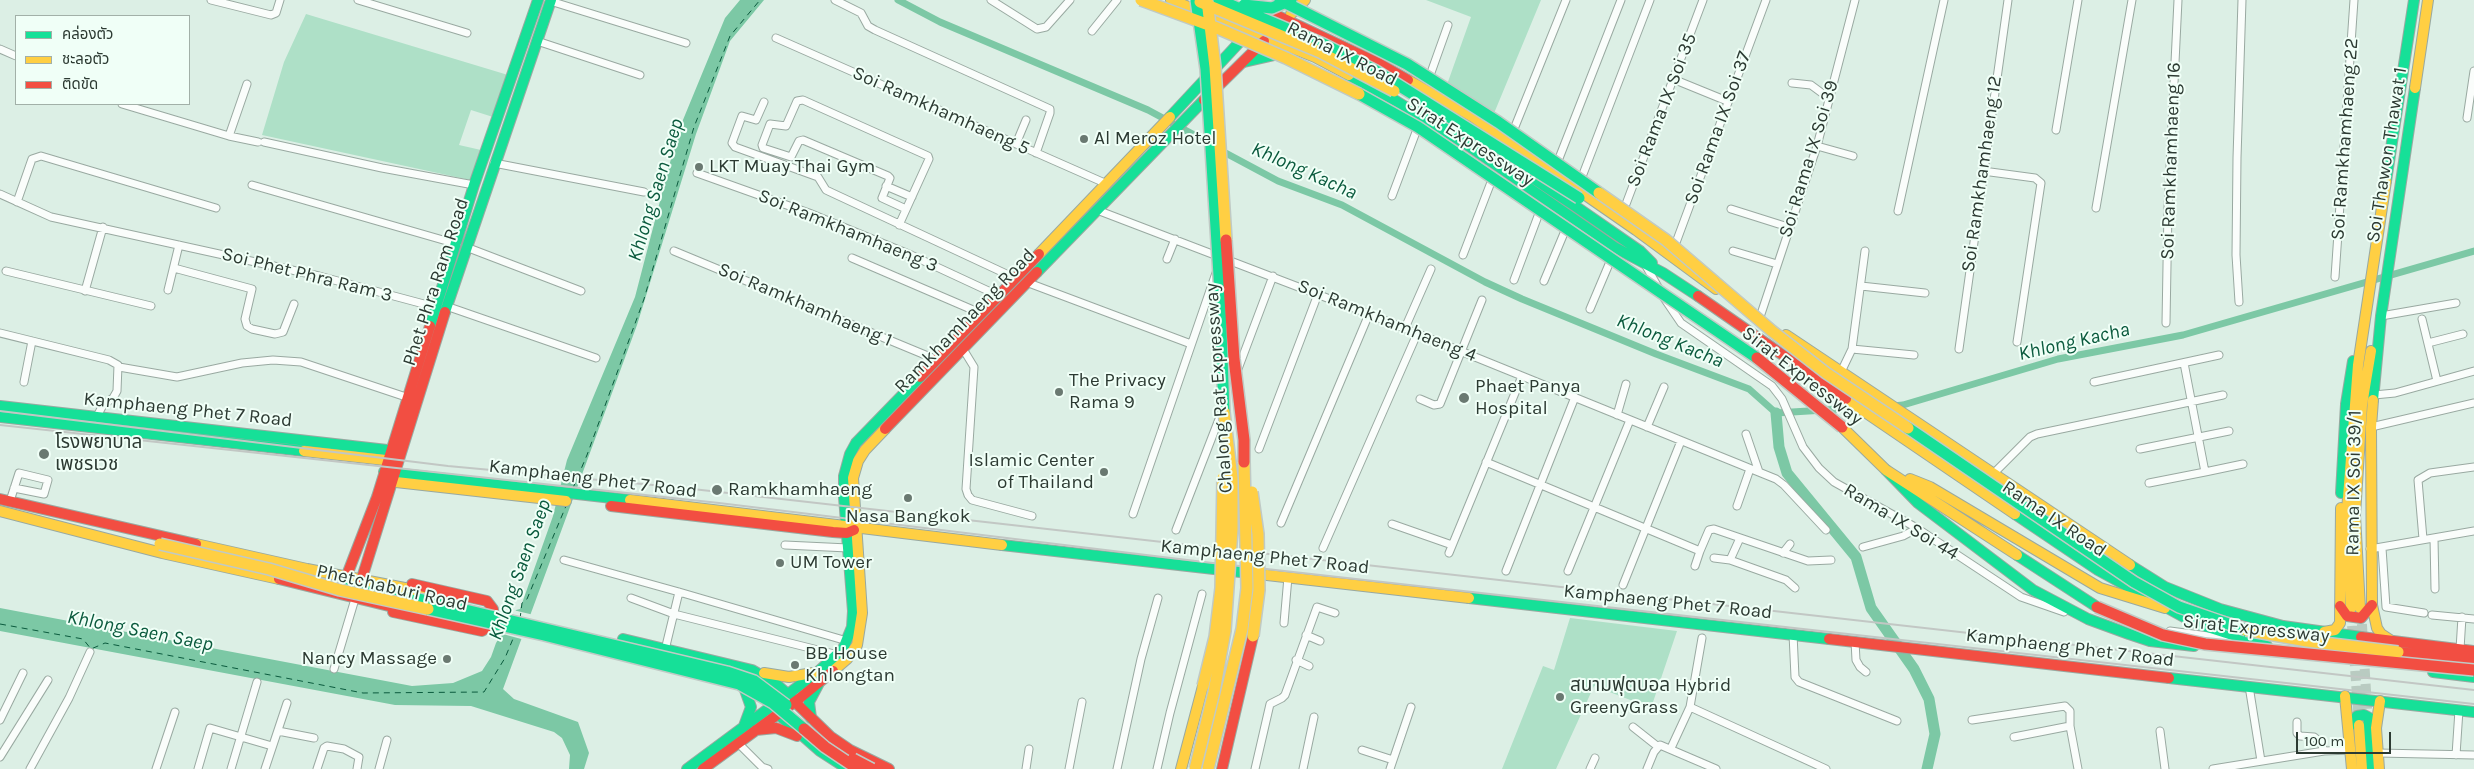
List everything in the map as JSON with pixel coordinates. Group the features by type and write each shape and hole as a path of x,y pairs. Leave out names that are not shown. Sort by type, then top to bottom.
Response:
{"main road":[{"name":"Phet Phra Ram Road","path":"461,246 474,185 538,0"},
{"name":"Sirat Expressway","path":"1141,0 1217,28 1286,58 1354,90 1418,127 1757,358 1842,427 1886,470 2097,607 2163,635 2205,644 2474,670"},
{"name":"Rama IX Road","path":"1171,0 1315,57 1396,101 1545,198 1576,202 1621,219 1676,261"},
{"name":"Rama IX Road","path":"1196,0 1320,52 1372,79 1676,261 2081,534 2165,587 2220,609 2283,626 2393,642 2474,651"},
{"name":"Chalong Rat Expressway","path":"1195,769 1219,666 1225,631 1230,585 1232,478 1224,418 1219,275 1206,68 1196,0"},
{"name":"Chalong Rat Expressway","path":"1207,0 1215,67 1234,359 1244,440 1247,588 1242,629 1208,769"},
{"name":"Rama IX Road","path":"1220,0 1324,44 1376,71 1576,202 1640,251 1663,273"},
{"path":"1220,0 1258,8 1278,6 1291,0"},
{"name":"Rama IX Road","path":"1244,0 1403,76 1509,142 1553,173 1616,248 1663,273 2098,570 2165,608 2194,623 2270,647 2346,662 2474,677"},
{"name":"Sirat Expressway","path":"1279,0 1339,28 1407,64 1498,122 1666,240 1772,331 1826,373 2134,582 2180,607 2221,624 2258,633 2307,641 2474,660"},
{"name":"Ramkhamhaeng Road","path":"822,674 847,641 852,627 853,611 848,548 854,478 858,460 875,438 907,408 1026,282 1093,206 1107,184 1279,0"},
{"name":"Ramkhamhaeng Road","path":"774,710 852,653 861,628 862,613 844,476 850,454 864,434 997,295 1161,143 1305,0"},
{"path":"1309,0 1314,19 1329,39"},
{"name":"Soi Thawon Thawat 1","path":"2356,607 2347,511 2354,406 2368,290 2414,0"},
{"name":"Soi Thawon Thawat 1","path":"2380,316 2428,0"},
{"name":"Phet Phra Ram Road","path":"347,575 388,477 461,246 494,163 551,1"},
{"path":"1227,21 1233,38 1230,52"},
{"path":"1242,62 1279,54 1315,57"},
{"path":"1396,101 1392,92 1393,86 1403,76"},
{"path":"2356,607 2355,515 2359,435 2374,336 2380,316"},
{"name":"Rama IX Soi 39/1","path":"2324,632 2335,630 2356,607 2370,550 2371,427 2380,316"},
{"path":"898,399 907,408"},
{"name":"Kamphaeng Phet 7 Road","path":"0,406 395,456"},
{"name":"Kamphaeng Phet 7 Road","path":"0,417 395,456"},
{"path":"1181,769 1215,637 1221,588 1224,418"},
{"path":"1222,769 1253,636 1259,590 1258,534 1244,440"},
{"path":"1886,470 1930,487 2100,588 2165,608"},
{"path":"1886,470 1918,503 2033,590 2088,619 2129,634 2171,644 2270,647"},
{"path":"1970,484 1988,471"},
{"name":"Phet Phra Ram Road","path":"367,579 388,477"},
{"name":"Kamphaeng Phet 7 Road","path":"388,477 2474,712"},
{"name":"Phetchaburi Road","path":"5,500 307,569 367,579 419,595 726,676"},
{"name":"Phetchaburi Road","path":"0,511 100,538 266,575 370,603 619,659 745,690 774,710 811,744"},
{"name":"Phetchaburi Road","path":"49,523 91,528 269,570 340,590 726,676"},
{"name":"Phetchaburi Road","path":"307,569 346,582 419,595 623,639 752,670 776,684 811,719 865,767"},
{"path":"367,579 393,579 487,601 495,615 493,623 482,631 392,612 370,603"},
{"name":"Rama IX Soi 39/1","path":"2356,607 2378,628 2381,634 2393,642"},
{"path":"532,628 646,656 674,672"},
{"path":"646,656 665,650"},
{"path":"752,670 789,677 822,674"},
{"path":"811,719 808,708 811,696 822,674"},
{"path":"726,676 765,688 830,743 865,767 890,769"},
{"path":"744,726 751,707 745,690"},
{"path":"2344,696 2378,753 2379,769"},
{"path":"2352,769 2351,750 2363,726 2380,701"},
{"path":"687,769 744,726 774,710"},
{"path":"708,768 756,730 774,710"},
{"path":"2362,769 2363,726"},
{"path":"2363,726 2370,769"},
{"path":"756,730 784,730 811,744 843,768"}],"street":[{"path":"211,0 228,2 271,16 276,13 280,0"},
{"path":"358,0 467,33"},
{"path":"834,0 861,12 868,26 875,30 1050,109 1036,153"},
{"path":"991,0 1036,29 1046,26 1070,0"},
{"path":"1092,31 1117,0"},
{"path":"1509,142 1566,0"},
{"path":"1553,173 1565,148 1621,0"},
{"path":"1544,281 1576,202 1650,0"},
{"name":"Soi Rama IX Soi 35","path":"1621,219 1703,0"},
{"name":"Soi Rama IX Soi 37","path":"1676,261 1727,101 1766,0"},
{"name":"Soi Rama IX Soi 39","path":"1760,317 1788,227 1817,146 1855,0"},
{"path":"1898,211 1944,0"},
{"name":"Soi Ramkhamhaeng 12","path":"1959,349 2008,0"},
{"path":"2056,130 2078,0"},
{"path":"2096,208 2132,0"},
{"name":"Soi Ramkhamhaeng 16","path":"2166,323 2168,208 2178,0"},
{"path":"2239,302 2236,254 2242,0"},
{"name":"Soi Ramkhamhaeng 22","path":"2334,277 2354,0"},
{"path":"551,1 686,43"},
{"path":"1425,88 1448,25"},
{"name":"Soi Ramkhamhaeng 5","path":"776,38 1107,184"},
{"path":"537,41 640,75"},
{"path":"0,49 15,56"},
{"path":"2467,118 2474,71"},
{"path":"1673,79 1727,101"},
{"path":"1792,83 1811,85 1830,99"},
{"path":"229,136 247,84"},
{"path":"899,225 929,157 802,100 797,101 786,126 770,124 762,145 763,148 792,157 799,141 803,140 888,176 890,178 882,198 906,209"},
{"path":"764,102 756,120 742,116 732,143 735,147 818,177 826,190 1015,278"},
{"path":"125,105 229,136 474,185"},
{"path":"1392,196 1422,117"},
{"path":"1016,144 1026,120"},
{"path":"1817,146 1853,156"},
{"path":"17,202 32,159 41,156 216,208"},
{"path":"494,163 644,192"},
{"path":"1463,255 1497,168"},
{"path":"1983,171 2035,178 2041,183 2017,342"},
{"name":"Soi Ramkhamhaeng 3","path":"697,173 912,255 997,295"},
{"path":"252,185 461,246 580,291"},
{"path":"886,186 912,197"},
{"name":"Soi Phet Phra Ram 3","path":"0,194 51,217 319,276 441,306 596,358"},
{"path":"1514,280 1545,198"},
{"name":"Soi Ramkhamhaeng 4","path":"1093,206 1405,328 1750,468 1784,485 1826,530"},
{"path":"1731,210 1788,227"},
{"path":"85,291 103,228"},
{"path":"1167,259 1175,239"},
{"path":"168,290 179,245"},
{"path":"1590,309 1616,248"},
{"name":"Soi Ramkhamhaeng 1","path":"674,251 935,360"},
{"path":"1734,251 1777,264"},
{"path":"1841,372 1852,349 1865,251"},
{"path":"1133,514 1221,257"},
{"path":"852,258 980,313"},
{"name":"Rama IX Soi 44","path":"1644,262 1672,312 1681,323 1772,386 1782,399 1804,448 1819,468 1834,482 1918,528 2021,597 2088,619 2249,641"},
{"path":"174,268 252,289 245,319 247,326 252,329 275,334 283,332 294,304"},
{"path":"1405,328 1430,269"},
{"path":"6,271 151,306"},
{"path":"1176,530 1273,276"},
{"path":"1026,282 1191,344"},
{"path":"1861,286 1925,293"},
{"path":"1259,449 1318,294"},
{"path":"1420,399 1434,405 1440,404 1482,300"},
{"path":"2380,316 2456,303"},
{"path":"1281,523 1369,314"},
{"path":"2422,319 2437,381"},
{"path":"0,333 110,360 119,367 177,376 273,360 301,362 412,399"},
{"path":"1324,548 1418,334"},
{"path":"2428,343 2463,334"},
{"path":"24,382 32,341"},
{"path":"963,349 974,367 966,489 968,495 972,500 1032,516"},
{"path":"1852,349 1914,355"},
{"path":"2094,382 2218,355"},
{"path":"2184,363 2205,472"},
{"path":"96,418 103,405 113,398 117,391 119,367"},
{"path":"2374,395 2394,393 2474,371"},
{"path":"1449,553 1522,376"},
{"path":"1617,415 1626,384"},
{"path":"1647,427 1664,387"},
{"path":"1988,471 2030,437 2038,434 2223,395"},
{"path":"1506,571 1575,398"},
{"path":"2371,427 2474,404"},
{"path":"1568,571 1630,420"},
{"path":"2140,449 2229,430"},
{"path":"1746,434 1759,472"},
{"path":"1623,585 1681,441"},
{"path":"1486,462 1700,551"},
{"path":"2149,483 2243,464"},
{"path":"2424,539 2418,480 2430,473 2474,467"},
{"path":"1737,506 1750,468"},
{"path":"5,500 14,488 19,473 48,480 44,494 14,488"},
{"path":"1392,524 1452,545"},
{"path":"1863,547 1903,536 1918,528"},
{"path":"1695,566 1711,529 1808,561 1830,560"},
{"path":"2370,550 2474,531"},
{"path":"1730,560 1740,538"},
{"path":"2434,538 2435,589"},
{"path":"1783,553 1790,544"},
{"path":"785,545 848,548"},
{"path":"2382,548 2386,607 2474,619"},
{"path":"1714,558 1730,560 1786,580 1795,588"},
{"path":"564,560 847,641"},
{"path":"1284,623 1288,577"},
{"path":"665,650 679,592"},
{"path":"1157,769 1202,594"},
{"path":"631,598 674,614 838,655"},
{"path":"1117,769 1141,659 1158,598"},
{"path":"334,669 356,599"},
{"path":"1255,769 1270,704 1285,695 1296,660 1318,606 1335,613"},
{"path":"2460,649 2462,618"},
{"path":"1794,634 1795,677 1799,682 1897,721"},
{"path":"1306,636 1320,641"},
{"path":"1671,748 1690,707 1702,638"},
{"path":"1855,641 1856,660 1866,672"},
{"path":"30,769 69,698 90,652"},
{"path":"1296,660 1309,666"},
{"path":"0,720 23,673"},
{"path":"0,757 48,680"},
{"path":"231,769 256,682"},
{"path":"2249,686 2261,761"},
{"path":"1069,769 1082,702"},
{"path":"265,769 287,703"},
{"path":"1972,720 2065,706 2070,711 2070,726 2078,769"},
{"path":"1390,769 1411,707"},
{"path":"1690,707 1826,769"},
{"path":"2456,755 2459,710"},
{"path":"156,769 175,712"},
{"path":"1304,769 1314,717"},
{"path":"2296,722 2297,733 2300,736 2314,737 2321,743 2324,751"},
{"path":"2014,737 2070,726"},
{"path":"1633,727 1657,746 1664,745 1716,769"},
{"path":"198,769 209,729 272,746"},
{"path":"278,731 314,738"},
{"path":"2160,731 2165,769"},
{"path":"379,769 387,740"},
{"path":"738,743 762,767 768,769"},
{"path":"318,769 324,748 327,746 344,749 359,756 357,769"},
{"path":"1647,769 1657,746"},
{"path":"1026,769 1029,749"},
{"path":"1362,750 1393,760"},
{"path":"2213,769 2324,751 2351,750"},
{"path":"2378,753 2474,755"},
{"path":"1590,769 1595,758"}],"shaded area":[{"path":"740,0 764,0 730,41 696,134 637,325 503,689 514,699 578,722 589,753 584,769 569,769 570,755 562,738 554,732 471,706 395,705 0,631 0,608 412,686 453,683 482,671 516,610 520,609 553,516 567,460 635,297 678,132 725,18"},
{"path":"1426,0 1541,0 1490,123 1444,93 1471,17"},
{"path":"306,14 508,75 493,117 471,110 459,145 481,150 470,180 262,135 284,62"},
{"name":"สนามฟุตบอล Hybrid GreenyGrass","path":"1570,618 1677,631 1651,708 1594,686 1556,769 1502,769 1543,666 1554,670"}],"pier":[{"path":"513,610 534,615 525,640 499,633"}],"waterway":[{"name":"Khlong Kacha","path":"898,0 940,22 1148,110 1211,144"},
{"name":"Khlong Kacha","path":"1220,150 1278,181 1342,205 1485,282 1522,299 1656,354 1749,389 1776,413 1857,408"},
{"name":"Khlong Kacha","path":"1893,406 1903,405 2058,359 2183,335 2474,251"},
{"path":"1776,413 1779,447 1787,473 1856,557 1871,608 1914,669 1929,699 1935,734 1927,769"}],"ferry route":[{"path":"573,488 587,455 644,299 694,127 730,36 760,0"},
{"path":"520,619 522,603 527,599 566,506"},
{"path":"0,624 83,639 91,649 105,643 363,693 484,692 505,658 515,634"}],"tunnel":[{"path":"2361,609 2368,724"},
{"path":"2351,611 2359,724"}],"railway":[{"path":"0,411 448,466 675,487 2474,690"},
{"path":"0,425 719,503 1204,562 2474,704"}],"traffic: fast":[{"path":"430,326 474,185 538,0"},
{"path":"445,312 551,0"},
{"path":"1196,0 1206,69 1219,275 1224,412"},
{"path":"1219,0 1323,44 1376,71 1579,198"},
{"path":"1280,0 1407,64 1498,122 1599,193"},
{"path":"1244,5 1272,8 1291,0"},
{"path":"2386,181 2414,0"},
{"path":"1170,117 1248,33"},
{"path":"1244,62 1279,54"},
{"path":"1349,75 1396,101 1467,145 1616,248 1663,273 1698,296"},
{"path":"2373,400 2381,316 2415,88"},
{"path":"1359,94 1418,127 1757,358"},
{"path":"1037,272 1204,100"},
{"path":"1423,109 1477,141 1575,206 1640,251 1652,263"},
{"path":"2341,493 2346,404 2353,361"},
{"path":"687,769 819,671 843,649 852,627 853,611 844,497 844,476 850,454 856,443 920,377"},
{"path":"0,406 396,451"},
{"path":"0,417 304,451"},
{"path":"1908,428 2134,582 2179,607 2246,630"},
{"path":"1886,470 1918,503 2033,590 2088,619 2129,634 2150,641 2194,646"},
{"path":"384,472 630,500"},
{"path":"2015,514 2098,570 2195,623 2267,646"},
{"path":"1002,545 1267,575"},
{"path":"2017,555 2097,607"},
{"path":"2130,565 2165,587 2220,609 2283,626 2361,637"},
{"path":"344,582 419,599"},
{"path":"1469,598 1829,639"},
{"path":"419,599 727,672 754,681 786,705"},
{"path":"428,609 544,635 739,684 773,703 804,729"},
{"path":"623,639 752,670 776,684 792,698"},
{"path":"2433,672 2474,677"},
{"path":"2169,678 2474,712"},
{"path":"811,718 809,702 818,685"},
{"path":"744,726 751,707 745,690"},
{"path":"778,714 820,751 848,769"},
{"path":"2349,727 2357,716 2364,715 2375,721 2376,728"},
{"path":"2368,724 2371,769"}],"traffic: slow":[{"path":"1141,0 1217,28 1286,58 1359,94"},
{"path":"1171,0 1315,57 1349,75"},
{"path":"1207,0 1215,67 1226,240"},
{"path":"1291,14 1305,0"},
{"path":"2415,88 2428,0"},
{"path":"1200,2 1320,52 1394,91"},
{"path":"1408,80 1473,117 1636,230 1716,289"},
{"path":"1039,254 1170,117"},
{"path":"2351,608 2347,511 2358,365 2386,181"},
{"path":"1599,193 1666,240 1772,331 1826,373 1908,428"},
{"path":"1786,335 2130,565"},
{"path":"2360,608 2355,515 2362,405 2371,351"},
{"path":"1846,399 2015,514"},
{"path":"2373,400 2371,427 2372,605 2377,628 2381,634 2393,642"},
{"path":"1195,769 1214,692 1225,631 1232,529 1232,478 1224,412"},
{"path":"1842,427 1886,470 2017,555"},
{"path":"833,671 847,659 857,645 862,613 853,478 858,461 865,450 885,429"},
{"path":"304,451 394,461"},
{"path":"1208,769 1242,629 1247,588 1244,462"},
{"path":"1203,686 1215,637 1221,588 1223,478"},
{"path":"1910,479 1930,487 2100,588 2165,608"},
{"path":"387,481 566,501"},
{"path":"1252,492 1258,534 1259,590 1253,636"},
{"path":"630,500 1002,545"},
{"path":"2324,632 2335,630 2340,623 2341,508"},
{"path":"0,511 162,553 279,579"},
{"path":"160,544 269,569 340,590 428,609"},
{"path":"196,544 307,569 420,591"},
{"path":"1267,575 1469,598"},
{"path":"2246,630 2307,641 2398,652"},
{"path":"764,673 789,677 813,673"},
{"path":"1181,769 1203,686"},
{"path":"2345,696 2352,769"},
{"path":"2379,769 2376,728 2380,701"},
{"path":"2359,725 2362,769"}],"traffic: jam":[{"path":"1261,8 1380,64 1408,80"},
{"path":"1204,100 1264,41"},
{"path":"1226,240 1234,359 1244,440 1244,462"},
{"path":"920,377 1039,254"},
{"path":"885,429 1037,272"},
{"path":"1698,296 1846,399"},
{"path":"362,578 445,312"},
{"path":"347,575 377,497 430,326"},
{"path":"1757,358 1842,427"},
{"path":"0,499 196,544"},
{"path":"611,506 833,532 847,533 854,530"},
{"path":"279,579 401,609"},
{"path":"393,612 482,631 493,623 493,609 487,601 412,584"},
{"path":"2340,606 2347,616 2361,618 2372,605"},
{"path":"2097,607 2163,635 2205,644 2474,670"},
{"path":"1222,769 1253,636"},
{"path":"2361,637 2474,651"},
{"path":"1829,639 2169,678"},
{"path":"2398,652 2474,660"},
{"path":"703,769 800,698 833,671"},
{"path":"795,702 831,737 850,750 889,769"},
{"path":"756,730 776,728 797,736"},
{"path":"804,729 825,747 858,769"},
{"path":"853,759 872,769"}],"place":[{"name":"Al Meroz Hotel","path":"1084,139"},
{"name":"LKT Muay Thai Gym","path":"699,167"},
{"name":"The Privacy Rama 9","path":"1059,392"},
{"name":"Phaet Panya Hospital","path":"1464,398"},
{"name":"โรงพยาบาล เพชรเวช","path":"44,454"},
{"name":"Islamic Center of Thailand","path":"1104,472"},
{"name":"Ramkhamhaeng","path":"717,490"},
{"name":"Nasa Bangkok","path":"908,498"},
{"name":"UM Tower","path":"780,563"},
{"name":"Nancy Massage","path":"447,659"},
{"name":"BB House Khlongtan","path":"795,665"},
{"name":"สนามฟุตบอล Hybrid GreenyGrass","path":"1560,697"}],"water label":[{"name":"Khlong Saen Saep","path":"656,190"},
{"name":"Khlong Saen Saep","path":"520,570"},
{"name":"Khlong Saen Saep","path":"140,631"}]}
